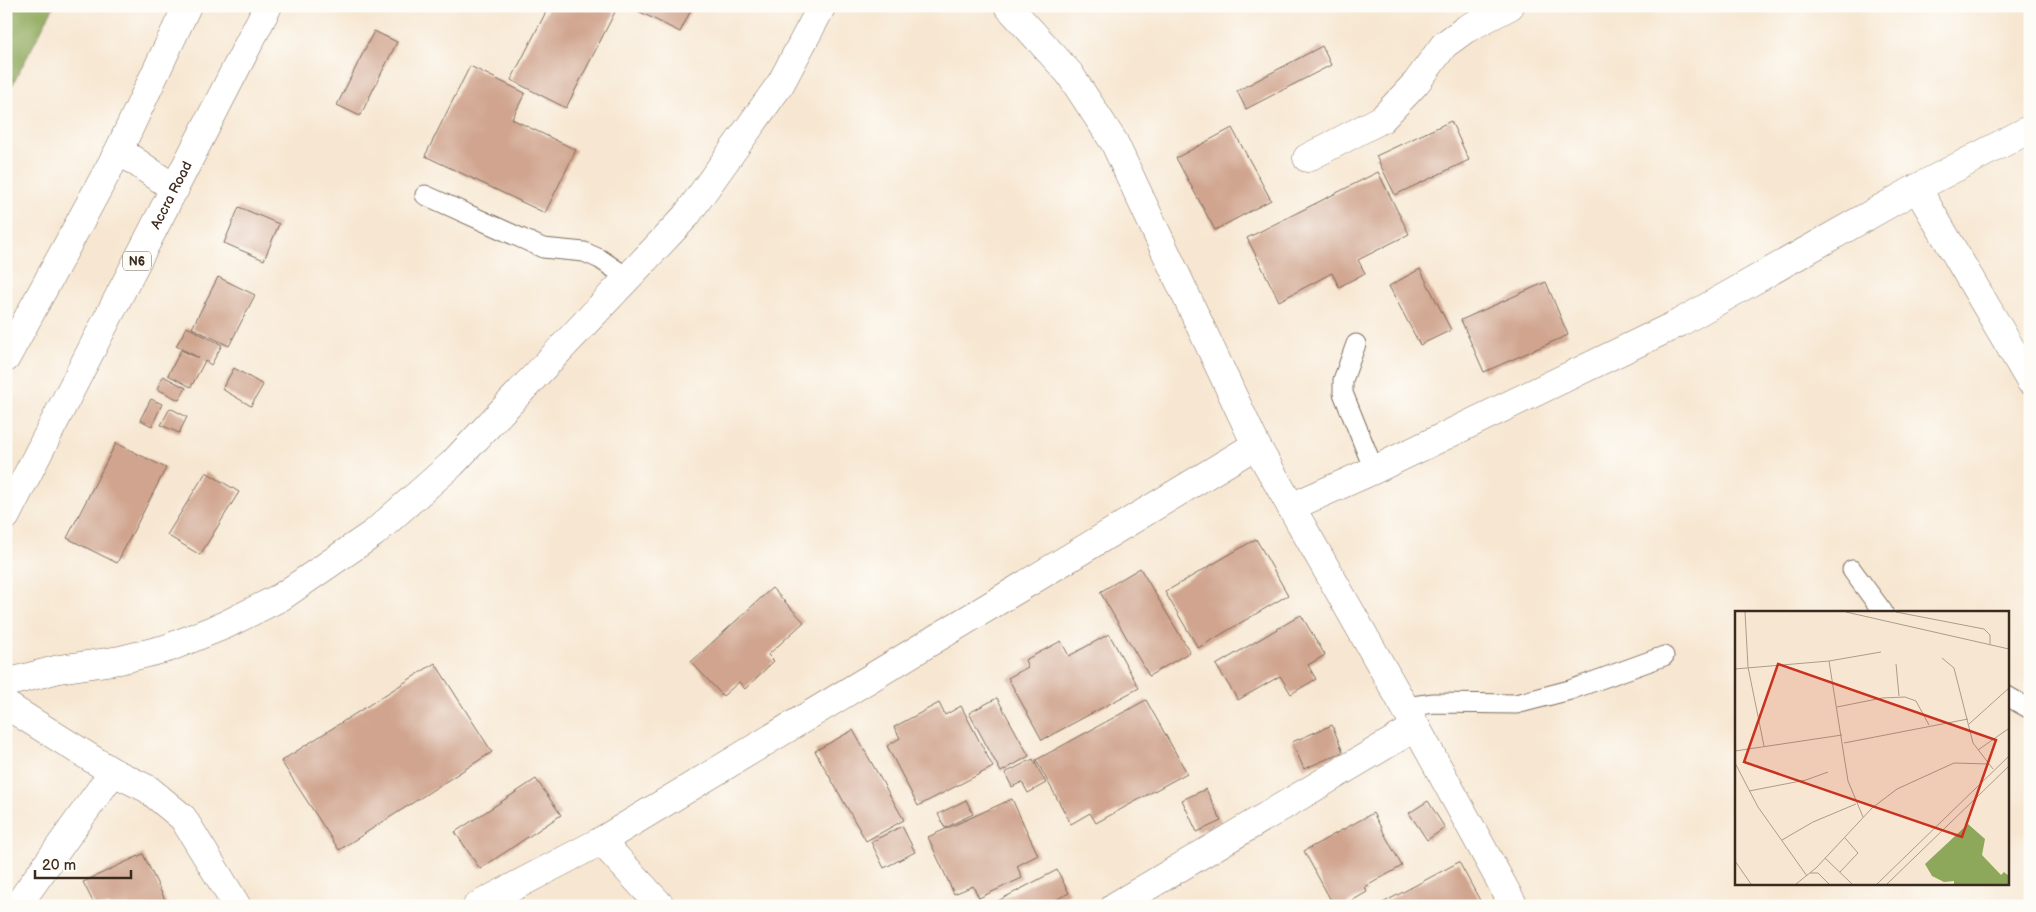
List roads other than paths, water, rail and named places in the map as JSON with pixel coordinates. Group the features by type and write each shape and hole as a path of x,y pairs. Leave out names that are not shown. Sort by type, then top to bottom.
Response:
{"main road":[{"path":"6,358 119,150 187,6"},
{"name":"Accra Road","path":"6,516 268,6"},
{"path":"6,683 59,669 120,660 168,648 224,625 281,597 374,533 452,464 686,216 781,83 822,6"},
{"path":"1008,6 1069,73 1114,142 1256,445 1411,717 1514,906"},
{"path":"1308,158 1382,119 1416,83 1444,45 1466,29 1510,6"},
{"path":"1291,507 1374,470 1679,323 1917,188 2030,129"},
{"path":"119,150 175,189"},
{"path":"1917,188 2030,381"},
{"path":"477,906 601,842 1256,445"},
{"path":"6,705 113,772 148,789 183,818 237,906"},
{"path":"1115,906 1411,717"},
{"path":"17,906 113,772"},
{"path":"601,842 661,906"}],"lane":[{"path":"425,195 543,248 584,252 600,259 628,278"},
{"path":"1356,344 1343,380 1343,394 1374,470"},
{"path":"1852,570 1882,611"},
{"path":"1411,717 1434,703 1516,704 1570,690 1664,656"},
{"path":"2008,697 2030,709"}]}
